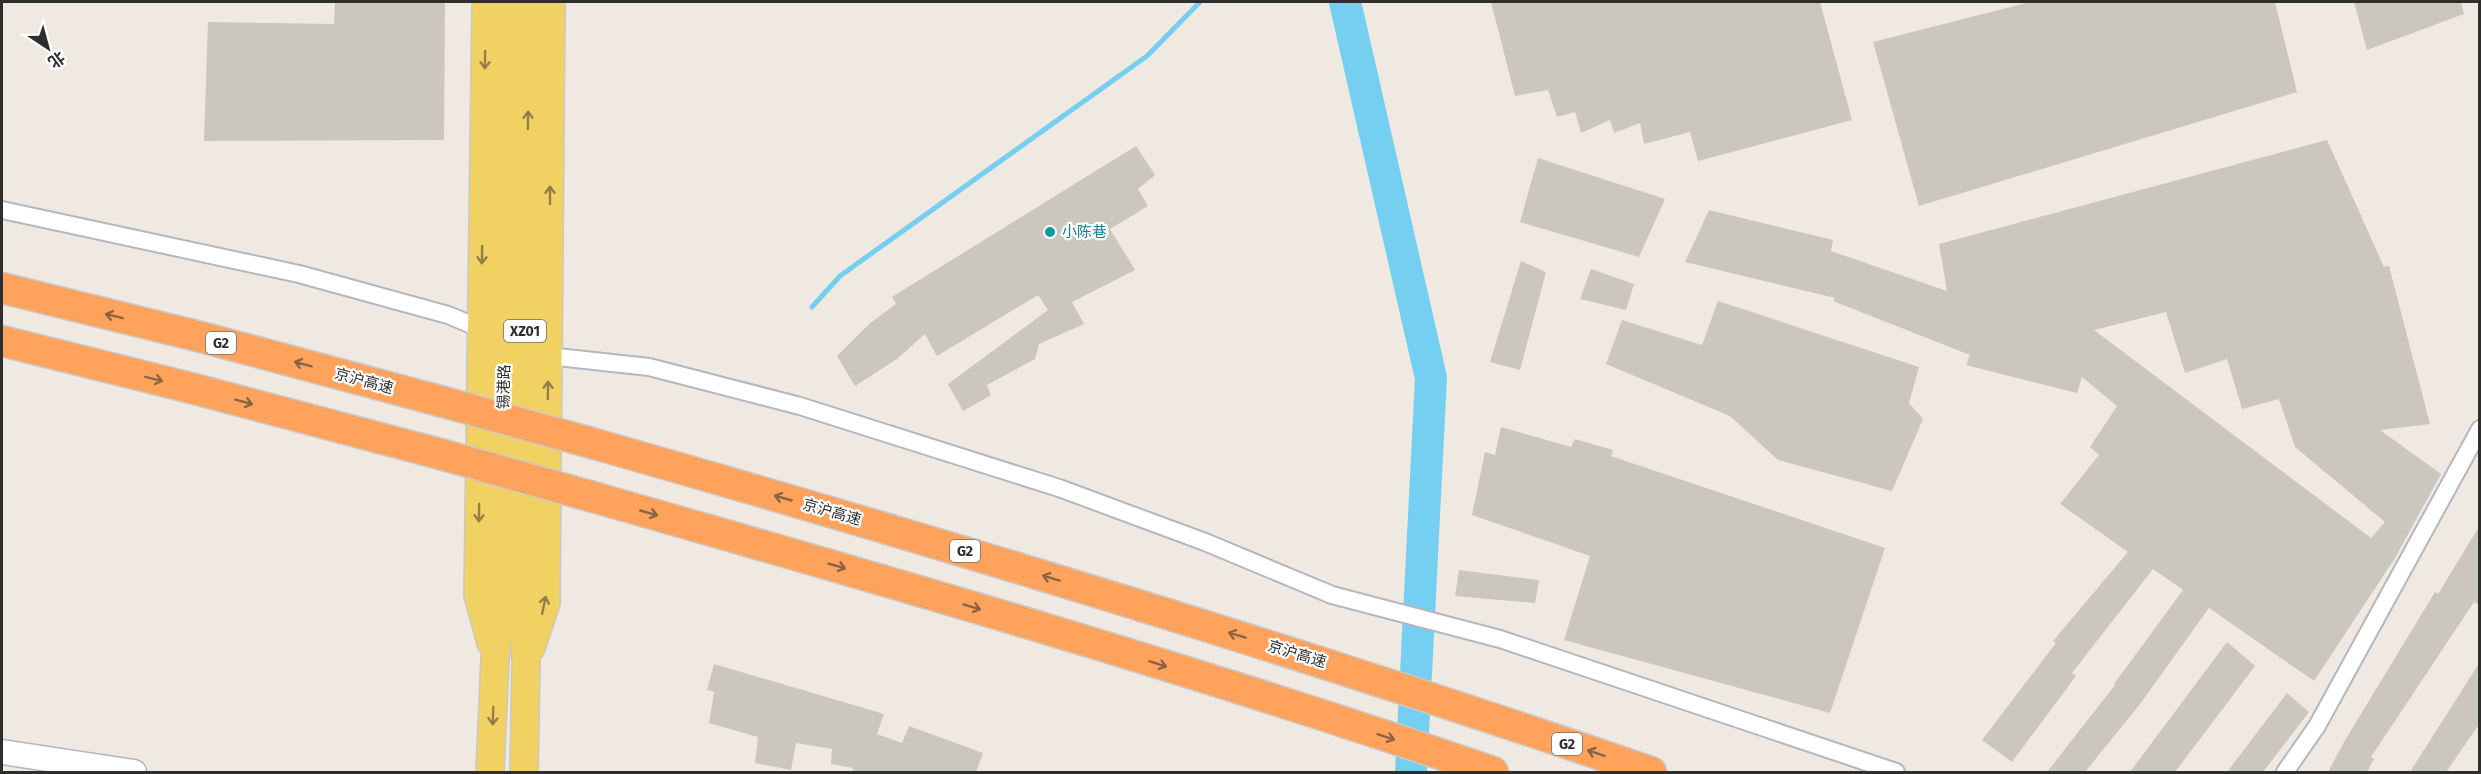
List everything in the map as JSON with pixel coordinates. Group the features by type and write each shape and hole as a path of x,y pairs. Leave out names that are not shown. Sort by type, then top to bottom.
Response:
{"highway":[{"name":"京沪高速","path":"2,288 201,337 440,401 850,517 1333,666 1651,772"},
{"path":"2,341 187,387 593,497 1074,638 1487,770"}],"main road":[{"path":"486,2 478,595 495,659"},
{"name":"锡港路","path":"509,2 526,349"},
{"name":"锡港路","path":"490,772 495,659 526,349 530,2"},
{"path":"524,772 526,661 546,603 526,349 551,2"}],"street":[{"path":"2,210 299,274 448,315 526,349 649,367 800,406 1059,488 1205,542 1332,595 1500,639 1896,772"},
{"path":"2285,772 2317,726 2480,429"},
{"path":"2,752 134,772"},
{"path":"2,769 27,772"}],"building":[{"path":"335,2 445,2 444,140 204,141 208,22 334,24"},
{"path":"1491,2 1820,2 1852,120 1698,161 1690,132 1644,144 1640,123 1614,133 1610,120 1581,133 1575,112 1557,117 1548,90 1515,96"},
{"path":"2030,2 2275,2 2297,92 1919,206 1873,42"},
{"path":"2354,2 2461,2 2464,14 2367,50"},
{"path":"2327,140 2384,267 2389,266 2430,424 2380,430 2441,474 2395,558 2314,681 2209,608 2140,704 2085,772 2047,772 2115,685 2183,590 2153,569 2072,673 2076,676 2012,762 1982,740 2056,643 2053,641 2128,552 2060,504 2099,455 2090,447 2117,406 2082,377 2077,393 1966,365 1970,355 1833,301 1835,298 1685,262 1709,210 1833,240 1831,251 1947,291 1939,244","holes":["2166,312 2185,373 2227,359 2242,409 2279,399 2295,447 2385,522 2371,538 2094,330"]},
{"name":"小陈巷","path":"1136,146 1155,175 1138,189 1148,206 1110,229 1135,270 1072,302 1084,324 1039,344 1035,359 987,385 991,395 963,411 948,384 1048,310 1038,295 937,356 925,334 897,359 855,386 837,356 869,324 896,304 892,297"},
{"path":"1538,158 1665,199 1639,257 1520,222"},
{"path":"1521,261 1546,272 1520,370 1490,362"},
{"path":"1591,269 1634,284 1626,310 1580,299"},
{"path":"1718,301 1919,367 1909,403 1923,419 1892,491 1778,460 1730,416 1606,364 1622,320 1702,345"},
{"path":"1501,427 1571,447 1575,439 1613,450 1611,456 1885,548 1830,713 1564,640 1590,556 1472,515 1485,452 1495,455"},
{"path":"2480,525 2480,605 2474,602 2371,757 2374,759 2367,772 2328,772 2435,592 2438,594"},
{"path":"1459,570 1539,580 1535,603 1455,596"},
{"path":"2227,642 2255,666 2175,772 2130,772"},
{"path":"2480,662 2480,723 2446,772 2410,772"},
{"path":"714,664 884,714 877,734 902,743 909,726 983,753 976,772 852,772 853,768 831,764 832,749 796,743 791,770 755,763 758,737 709,723 714,692 707,690"},
{"path":"2287,693 2309,712 2263,772 2227,772"}],"waterway":[{"path":"812,307 840,276 1147,56 1200,2"},
{"path":"1345,2 1431,378 1411,772"}],"place":[{"name":"小陈巷","path":"1050,232"}]}
